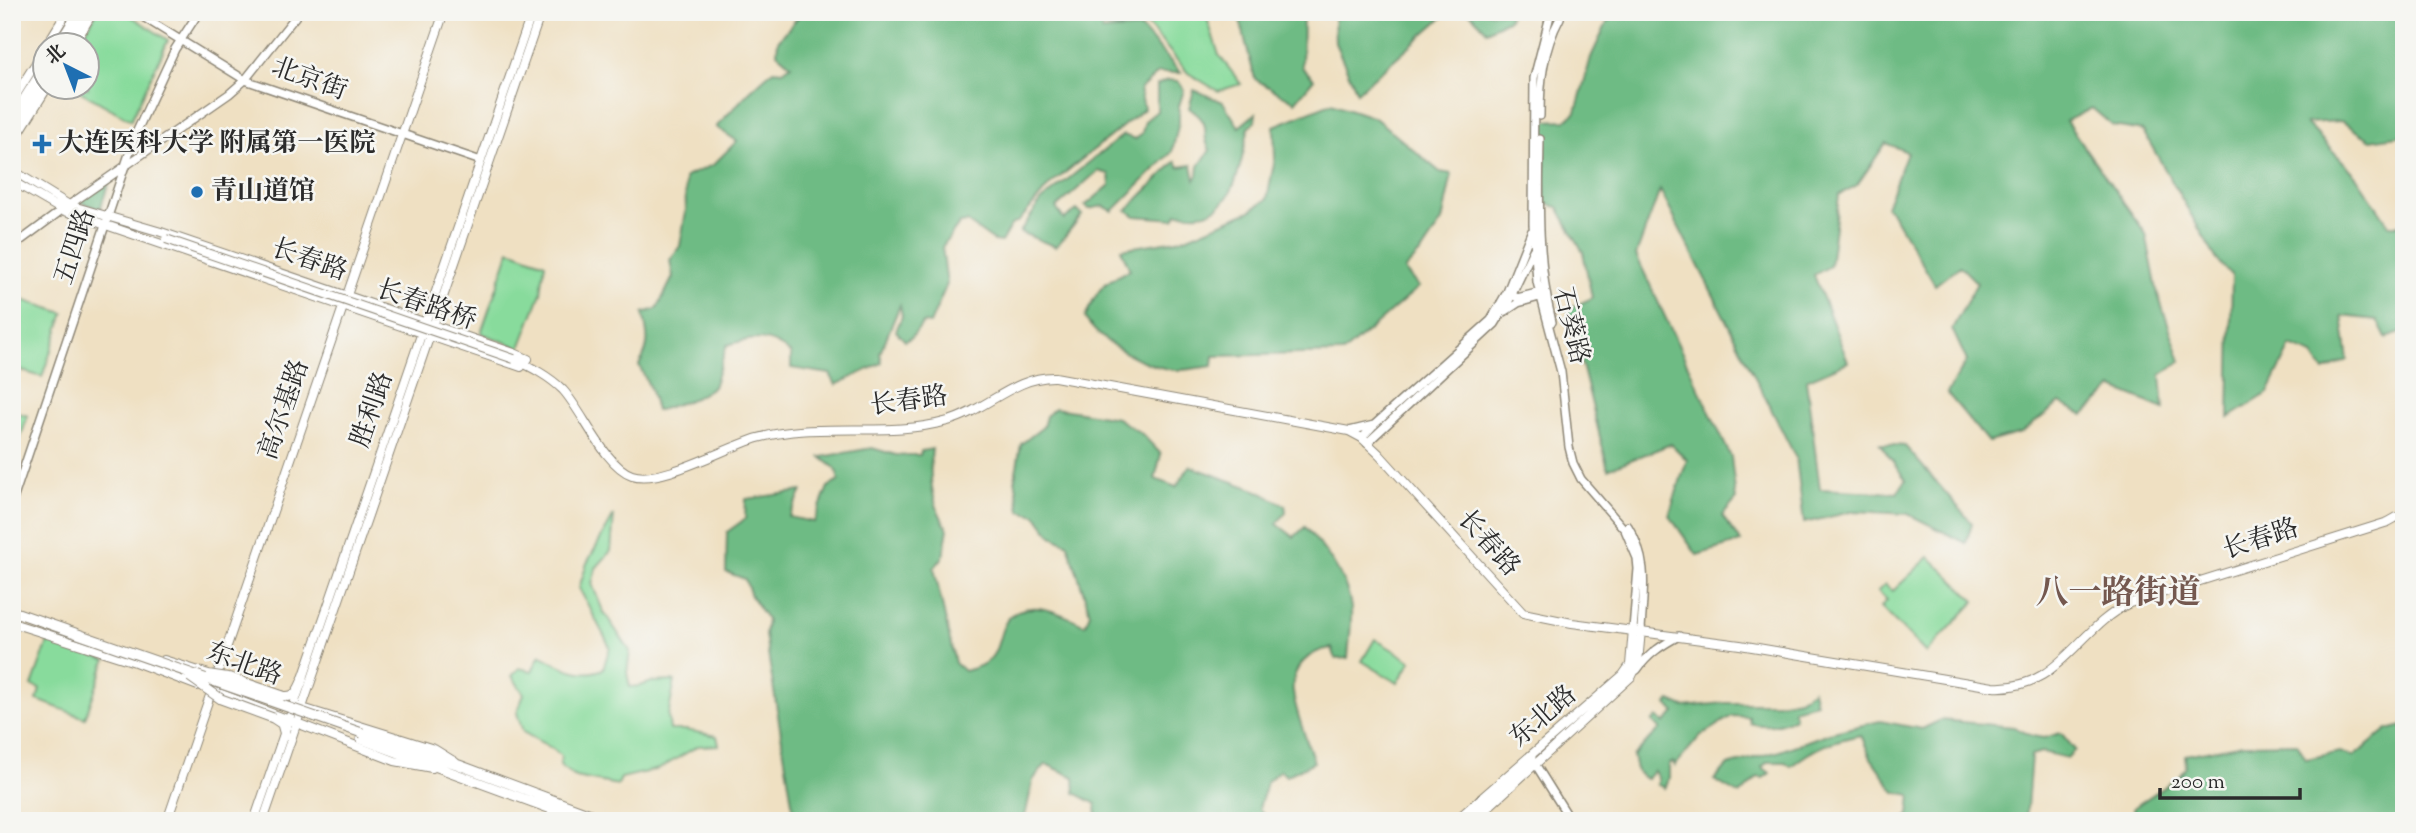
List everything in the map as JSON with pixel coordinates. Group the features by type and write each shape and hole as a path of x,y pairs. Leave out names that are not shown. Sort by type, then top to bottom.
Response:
{"highway":[{"name":"东北路","path":"12,610 361,736 459,765 609,821"},
{"name":"东北路","path":"12,617 191,675"},
{"path":"191,675 231,678 289,698 295,695 303,680"},
{"path":"191,675 221,699 273,718 282,724 285,735"},
{"name":"东北路","path":"361,736 443,771 584,821"},
{"path":"1463,821 1533,760"}],"main road":[{"path":"55,32 67,12"},
{"path":"66,32 78,12"},
{"path":"73,32 85,12"},
{"path":"81,32 93,12"},
{"name":"北京街","path":"135,12 245,80 481,161"},
{"name":"五四路","path":"12,503 139,126 180,41 199,12"},
{"path":"12,247 245,80 299,12"},
{"name":"高尔基路","path":"167,821 444,12"},
{"name":"胜利路","path":"429,324 532,12"},
{"name":"胜利路","path":"298,706 303,680 541,12"},
{"name":"石葵路","path":"1541,292 1536,226 1534,78 1550,12"},
{"name":"石葵路","path":"1560,18 1545,52 1541,80 1534,246 1541,292 1561,372 1573,463 1581,479 1625,530 1637,558 1637,630"},
{"path":"12,101 32,69"},
{"path":"12,117 32,86"},
{"path":"12,131 32,99"},
{"path":"12,144 38,102"},
{"name":"长春路","path":"12,170 66,207"},
{"name":"长春路","path":"12,181 66,207 345,301 429,324 514,353 537,364 566,388 611,461 626,473 642,477 659,476 738,444 776,435 937,424 969,413 1025,383 1042,377 1349,431 1367,439 1523,613 1993,687 2019,686 2043,676 2112,614 2130,603 2388,522 2404,513"},
{"path":"1367,439 1374,425 1491,320 1507,292 1536,226"},
{"name":"长春路桥","path":"143,232 513,359"},
{"path":"1367,439 1495,324 1520,281 1534,246"},
{"path":"1520,281 1525,277 1530,279 1541,292"},
{"path":"1513,295 1517,298 1541,292"},
{"path":"1503,314 1541,292"},
{"name":"长春路","path":"345,301 425,334 533,372 578,409"},
{"name":"胜利路","path":"263,821 293,721 425,334"},
{"name":"长春路","path":"513,359 547,376 578,409"},
{"path":"1349,431 1374,425"},
{"name":"东北路","path":"12,610 434,749 459,765"},
{"name":"东北路","path":"12,623 135,662 395,761 443,771"},
{"path":"1632,676 1639,663 1637,630"},
{"name":"东北路","path":"1473,821 1623,675 1630,665 1637,630"},
{"path":"1632,676 1645,659 1661,645 1679,636"},
{"name":"东北路","path":"1455,821 1533,760 1632,676"},
{"name":"胜利路","path":"254,821 285,735 293,721"},
{"path":"1533,760 1571,821"}],"green space":[{"path":"97,12 125,12 168,40 131,120 99,102 102,102 102,32 85,32"},
{"path":"802,12 1100,12 1102,31 1141,28 1181,73 1158,73 1140,89 1144,109 1050,185 1019,221 1011,225 1001,242 994,241 967,222 960,223 942,247 947,284 930,324 923,323 912,337 905,341 896,331 902,316 900,305 880,353 882,363 836,385 830,374 791,368 791,354 776,343 761,339 745,340 727,345 713,387 695,398 656,411 651,390 639,365 647,340 643,313 657,309 673,277 670,260 680,246 686,211 685,177 713,165 737,141 716,127 773,70 783,71 791,65 777,53 778,41"},
{"path":"1102,12 1205,12 1219,55 1241,84 1218,91 1188,73 1141,17 1121,28 1104,27"},
{"path":"1238,12 1303,12 1302,67 1314,79 1295,102 1255,79"},
{"path":"1334,12 1459,12 1444,16 1357,92 1335,43"},
{"path":"1469,12 1510,12 1509,19 1487,31"},
{"path":"1612,12 2404,12 2404,135 2371,140 2341,121 2306,123 2354,173 2389,225 2404,225 2404,332 2386,338 2377,320 2342,316 2348,360 2324,371 2313,355 2291,346 2268,393 2229,418 2232,276 2217,260 2143,131 2113,126 2092,108 2066,121 2146,234 2158,295 2181,361 2161,375 2164,409 2113,388 2084,415 2060,403 2021,433 1988,442 1947,393 1967,361 1952,329 1977,283 1960,266 1935,285 1891,211 1886,207 1907,152 1886,143 1857,185 1839,195 1830,266 1814,275 1848,362 1806,380 1820,489 1897,493 1906,480 1880,444 1905,446 1972,523 1966,543 1908,514 1855,511 1804,523 1796,458 1660,190 1636,255 1731,457 1736,500 1722,516 1741,542 1697,555 1669,515 1687,460 1671,444 1608,469 1568,309 1592,298 1583,252 1558,207 1545,204 1544,121 1566,120 1576,112 1591,57"},
{"path":"1167,80 1178,81 1184,90 1172,152 1113,211 1103,206 1089,209 1085,206 1110,185 1109,174 1098,171 1056,208 1064,219 1077,210 1082,215 1056,247 1020,232 1041,201 1123,135 1136,139 1142,133 1145,121 1157,111 1157,85"},
{"path":"1194,90 1223,102 1239,127 1256,113 1255,121 1249,127 1236,181 1222,203 1212,211 1199,214 1177,213 1174,219 1135,216 1127,210 1176,161 1179,167 1192,165 1195,180 1199,166 1210,150 1202,120 1189,108"},
{"path":"1331,103 1375,118 1440,172 1452,174 1442,221 1422,251 1404,270 1419,287 1343,353 1214,356 1213,366 1174,370 1150,364 1124,352 1092,327 1085,318 1097,294 1113,278 1130,270 1121,249 1183,239 1250,211 1267,199 1275,158 1274,126"},
{"path":"111,177 100,209 77,201"},
{"path":"510,250 545,263 541,293 520,348 481,333"},
{"path":"13,297 64,313 42,377 12,368"},
{"path":"1055,408 1117,418 1142,434 1161,454 1155,479 1176,487 1190,466 1258,491 1285,505 1286,512 1277,524 1294,537 1305,527 1327,554 1349,597 1351,627 1348,658 1336,659 1332,648 1324,649 1309,656 1295,675 1294,701 1314,762 1286,776 1280,770 1267,782 1259,808 1266,818 1263,821 1097,821 1096,804 1075,793 1074,777 1046,764 1033,780 1024,821 795,821 765,635 767,620 751,596 745,579 726,572 727,532 745,519 746,499 802,491 789,517 814,522 828,487 839,481 836,469 821,457 872,448 896,455 920,455 921,451 932,449 932,490 938,511 948,529 943,557 934,568 955,663 964,671 972,669 990,658 1005,623 1016,612 1046,609 1085,625 1090,613 1068,544 1052,536 1036,515 1020,511 1015,478 1021,444 1043,427 1046,416"},
{"path":"12,411 28,416 12,462"},
{"path":"614,515 611,551 596,568 592,584 603,611 630,651 627,673 630,687 675,681 668,716 670,730 717,736 719,745 698,746 659,769 621,778 618,785 575,777 560,765 561,756 553,749 523,732 517,713 524,694 512,676 519,668 532,671 540,655 579,672 603,669 610,647 579,588 587,563"},
{"path":"1929,557 1975,601 1926,653 1881,607 1887,600 1878,591 1885,584 1893,591"},
{"path":"49,639 106,660 85,718 37,700 40,689 32,686"},
{"path":"1375,639 1411,661 1398,683 1362,661"},
{"path":"1813,690 1816,703 1793,709 1795,718 1773,725 1762,725 1750,723 1749,717 1732,716 1700,736 1675,766 1673,762 1669,764 1669,778 1664,788 1657,784 1659,780 1654,771 1646,779 1636,769 1633,756 1660,729 1652,722 1657,717 1664,723 1675,713 1667,704 1670,701 1684,707 1724,703 1778,703 1799,699"},
{"path":"1941,720 2014,727 2032,736 2044,738 2061,733 2075,750 2067,758 2042,752 2031,755 2026,821 1902,821 1909,815 1911,795 1895,792 1871,758 1861,735 1824,746 1791,766 1785,762 1768,762 1762,767 1770,773 1763,778 1758,777 1740,795 1714,780 1728,765 1780,751 1829,733 1880,721 1922,729"},
{"path":"2404,726 2404,821 2135,821 2133,808 2177,778 2186,766 2185,755 2243,744 2297,743 2306,759 2340,752 2353,757 2387,730"}],"place":[{"name":"大连医科大学 附属第一医院","path":"42,144"},
{"name":"青山道馆","path":"197,192"}],"district":[{"name":"八一路街道","path":"2118,595"}]}
